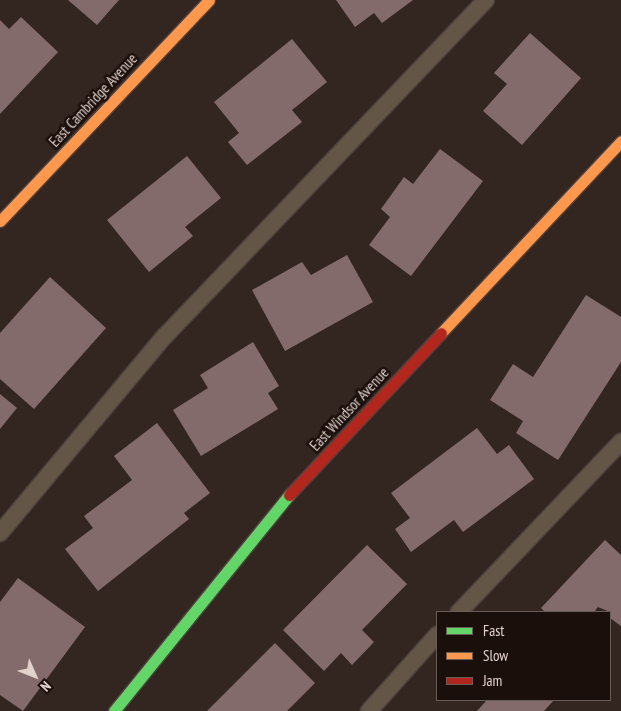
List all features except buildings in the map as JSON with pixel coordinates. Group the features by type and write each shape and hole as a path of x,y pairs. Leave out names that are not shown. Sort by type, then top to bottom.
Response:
{"street":[{"name":"East Cambridge Avenue","path":"0,221 209,0"},
{"name":"East Windsor Avenue","path":"114,711 270,515 621,141"}],"lane":[{"path":"0,533 164,338 486,0"},
{"path":"460,611 621,442"},
{"path":"369,711 436,637"}],"traffic: fast":[{"path":"114,711 289,495"}],"traffic: slow":[{"path":"0,221 209,0"},
{"path":"441,333 621,141"}],"traffic: jam":[{"path":"289,495 441,333"}]}
